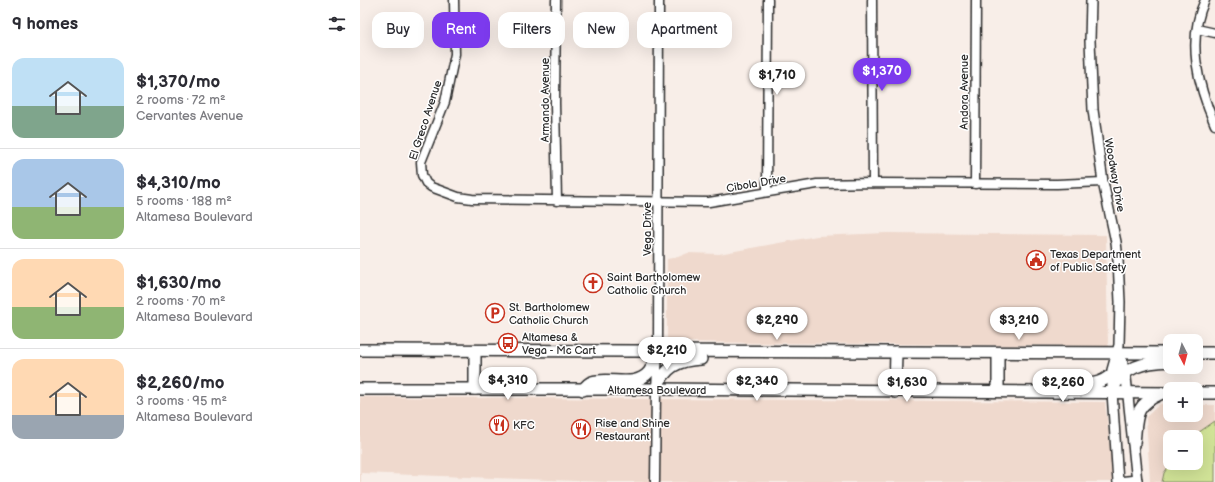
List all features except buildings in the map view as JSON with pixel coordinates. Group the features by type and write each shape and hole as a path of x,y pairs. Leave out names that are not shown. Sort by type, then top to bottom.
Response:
{"main road":[{"path":"360,350 998,353 1122,363 1163,361"},
{"path":"475,351 475,389"},
{"path":"583,390 593,381 629,381 641,378 648,373 658,352"},
{"path":"656,389 660,378 673,366 680,362 689,359 717,359 740,352"},
{"path":"895,392 896,352"},
{"path":"998,353 998,391"},
{"path":"1035,391 1047,387 1096,384 1105,380 1122,363 1163,354"},
{"path":"1112,392 1122,363"},
{"name":"Altamesa Boulevard","path":"360,388 1163,393"},
{"path":"1203,393 1215,393"},
{"path":"1134,443 1138,411 1150,398 1163,394"}],"street":[{"name":"El Greco Avenue","path":"422,175 422,162 445,102 455,54 454,0"},
{"name":"Armando Avenue","path":"556,0 555,103 557,201"},
{"name":"Vega Drive","path":"655,482 658,352 659,0"},
{"path":"767,192 768,0"},
{"path":"872,0 873,183"},
{"name":"Andora Avenue","path":"975,184 976,0"},
{"name":"Woodway Drive","path":"1091,0 1090,41 1093,110 1103,182 1116,242 1120,309 1119,345 1128,392 1137,481"},
{"path":"1205,0 1201,9 1197,29 1196,63 1205,102 1215,125"},
{"path":"1197,29 1215,33"},
{"name":"Cibola Drive","path":"422,175 426,183 431,187 458,197 472,199 557,201 709,202 817,184 1057,184 1103,182"},
{"path":"1112,374 1118,482 1137,481"}],"shaded area":[{"path":"886,233 1106,235 1108,346 670,342 667,338 667,259 688,253 719,254 817,236"},
{"path":"360,397 1105,402 1114,482 605,482 361,473 360,482"},
{"path":"1160,404 1163,404 1163,422 1203,422 1203,405 1215,405 1215,482 1150,482 1146,417"}],"green space":[{"path":"1215,421 1215,482 1162,482 1166,470 1203,470 1202,430"}],"place":[{"name":"Texas Department of Public Safety","path":"1036,260"},
{"name":"Saint Bartholomew Catholic Church","path":"593,283"},
{"name":"St. Bartholomew Catholic Church","path":"495,313"},
{"name":"Altamesa & Vega - Mc Cart","path":"508,343"},
{"name":"KFC","path":"499,425"},
{"name":"Rise and Shine Restaurant","path":"581,429"}]}
